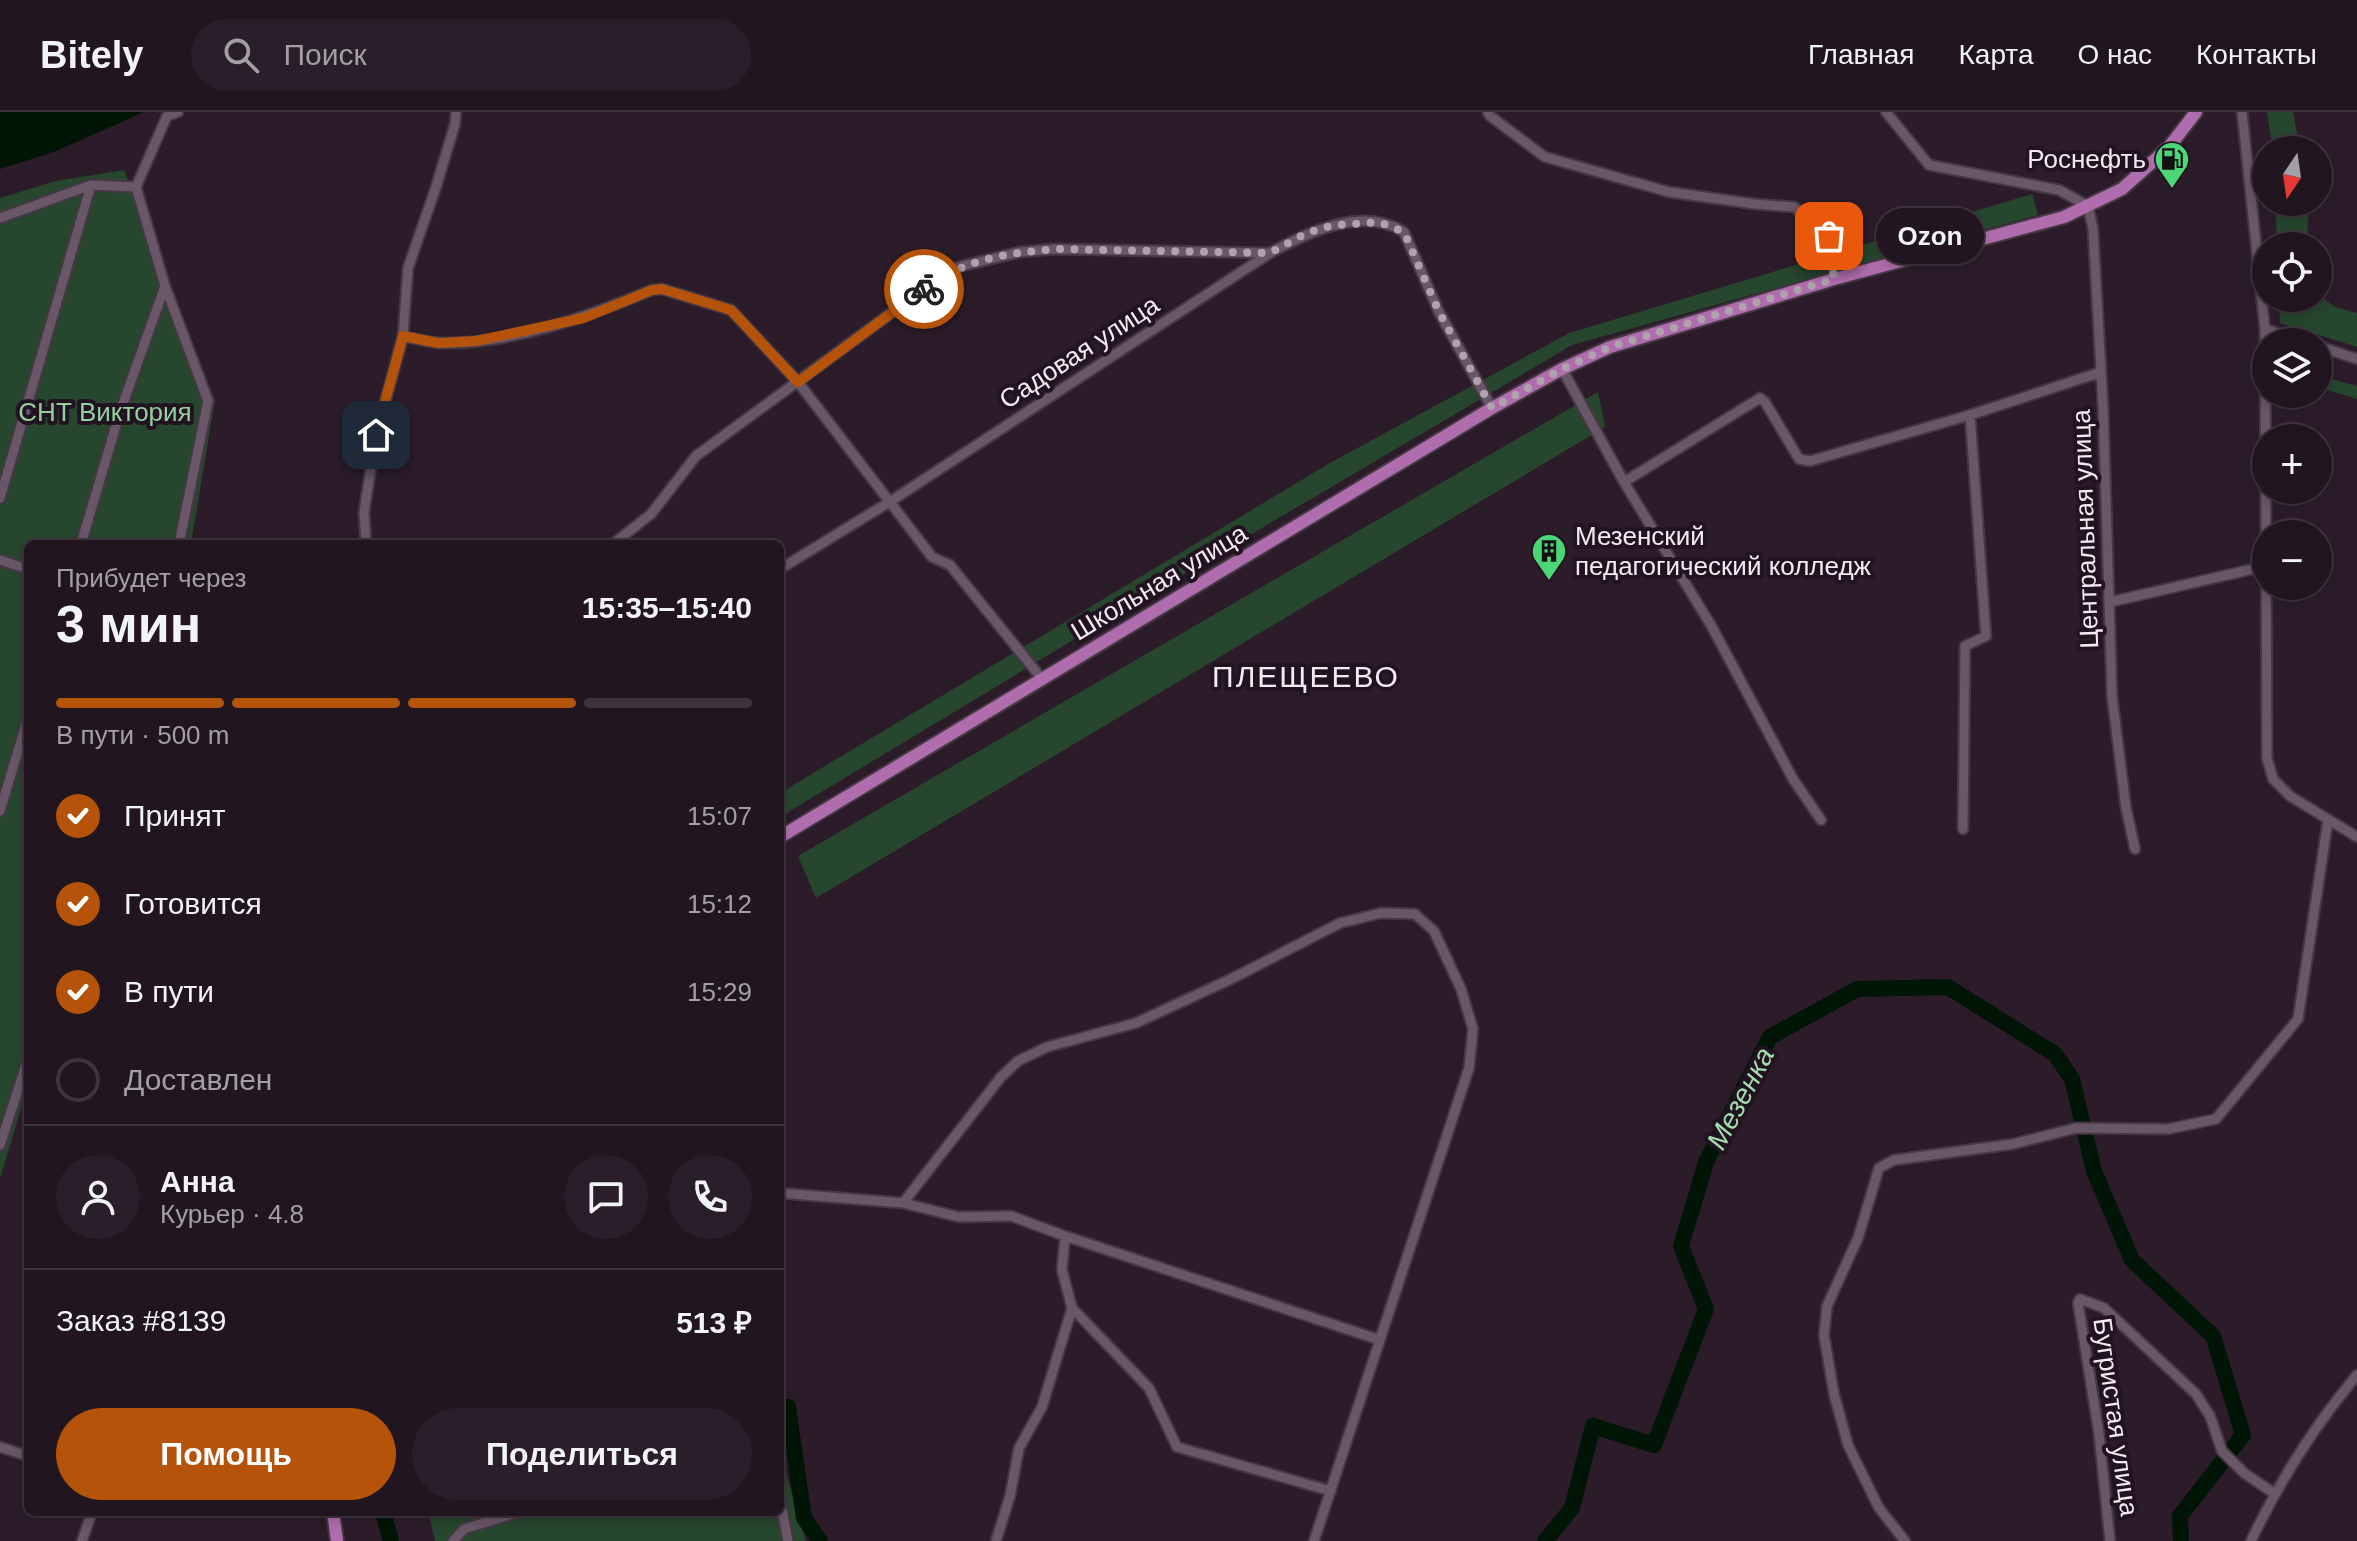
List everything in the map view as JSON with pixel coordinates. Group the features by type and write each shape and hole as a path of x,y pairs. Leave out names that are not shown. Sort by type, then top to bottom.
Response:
{"main road":[{"name":"Школьная улица","path":"784,835 1492,408 1562,369 1610,347 1834,279 2064,217 2122,189 2169,147 2196,112"},
{"path":"334,1516 337,1541"}],"street":[{"path":"178,112 167,116 136,187 165,286 208,401 180,540"},
{"path":"366,540 364,512 376,435 403,336 408,268 436,187 456,112"},
{"path":"1488,112 1545,157 1669,192 1794,207 1829,236 1834,279"},
{"path":"1886,112 1929,165 2059,190 2088,206"},
{"path":"2242,112 2265,328"},
{"path":"0,218 91,185 136,187"},
{"path":"0,498 91,185"},
{"name":"Центральная улица","path":"2088,206 2093,229 2101,372 2112,696 2126,808 2135,849"},
{"name":"Садовая улица","path":"784,567 891,501 1270,253 1320,228 1379,222 1404,232 1439,312 1492,408"},
{"path":"619,540 651,514 696,456 958,267 1020,252 1055,249 1270,253"},
{"path":"82,540 120,412 165,286"},
{"path":"403,336 438,343 476,341 584,318 652,290 662,289 731,310 798,382 932,557 950,565 1042,679"},
{"path":"2332,351 2357,359"},
{"path":"1562,369 1624,482 1712,627 1793,779 1821,820"},
{"path":"1624,482 1760,398 1799,459 1810,461 1970,415 2101,372"},
{"path":"2265,408 2266,520"},
{"path":"1963,829 1965,646 1986,636 1970,415"},
{"path":"0,560 24,568"},
{"path":"2110,602 2252,569"},
{"path":"2266,600 2267,758 2273,779 2290,796 2357,837"},
{"path":"0,811 24,731"},
{"path":"1905,1541 1879,1508 1848,1445 1834,1394 1824,1335 1827,1306 1858,1238 1879,1168 1894,1160 2013,1144 2076,1128 2168,1129 2216,1119 2298,1019 2328,820"},
{"path":"903,1203 1001,1077 1018,1061 1047,1047 1136,1023 1340,923 1381,913 1415,914 1434,931 1461,989 1473,1029 1469,1068 1314,1541"},
{"path":"0,1145 24,1071"},
{"path":"784,1193 903,1203 959,1217 1011,1216 1380,1340"},
{"path":"1065,1236 1062,1270 1072,1308 1149,1388 1177,1447 1331,1491"},
{"name":"Бугристая улица","path":"2110,1541 2099,1434 2078,1303 2080,1299 2104,1308 2196,1394 2210,1416 2222,1451 2230,1461 2275,1494"},
{"path":"996,1541 1010,1496 1019,1448 1042,1407 1072,1308"},
{"path":"2251,1541 2275,1494 2329,1410 2357,1375"},
{"path":"0,1447 24,1455"},
{"path":"82,1541 91,1516"},
{"path":"453,1541 464,1529 506,1516"},
{"path":"783,1516 788,1541"}],"green space":[{"path":"2267,112 2293,112 2297,136 2271,136"},
{"name":"СНТ Виктория","path":"124,170 215,400 192,540 24,540 24,1099 0,1178 0,198 56,181"},
{"path":"2032,194 2038,215 1572,345 784,815 784,791 1330,463 1569,333"},
{"path":"2276,216 2308,216 2308,232 2276,232"},
{"path":"2332,305 2357,313 2357,347 2332,339 2332,328 2296,328 2280,323 2280,312 2332,312"},
{"path":"2332,379 2357,386 2357,399 2332,391"},
{"path":"1598,392 1605,427 816,898 798,856"},
{"path":"784,1467 806,1541 435,1541 429,1516 784,1516"}],"shaded area":[{"path":"0,112 144,112 54,152 0,169"}],"waterway":[{"name":"Мезенка","path":"1545,1541 1572,1508 1593,1426 1654,1445 1706,1309 1681,1246 1706,1162 1770,1037 1857,989 1948,987 2055,1054 2072,1079 2094,1171 2132,1260 2213,1336 2243,1435 2180,1516 2181,1541"},
{"name":"Мезенка","path":"784,1406 788,1407 804,1518 820,1541"},
{"name":"Мезенка","path":"384,1516 391,1541"}],"way so far":[{"path":"924,289 958,267 1020,252 1055,249 1270,253 1320,228 1379,222 1404,232 1439,312 1492,408 1562,369 1610,347 1834,279 1829,236"}],"place":[{"name":"Роснефть","path":"2172,190"},
{"name":"Ozon","path":"1829,236"},
{"name":"Мезенский педагогический колледж","path":"1549,582"}],"district":[{"name":"ПЛЕЩЕЕВО","path":"1306,677"}],"route":[{"path":"376,435 403,336 438,343 476,341 584,318 652,290 662,289 731,310 798,382 924,289"}]}
